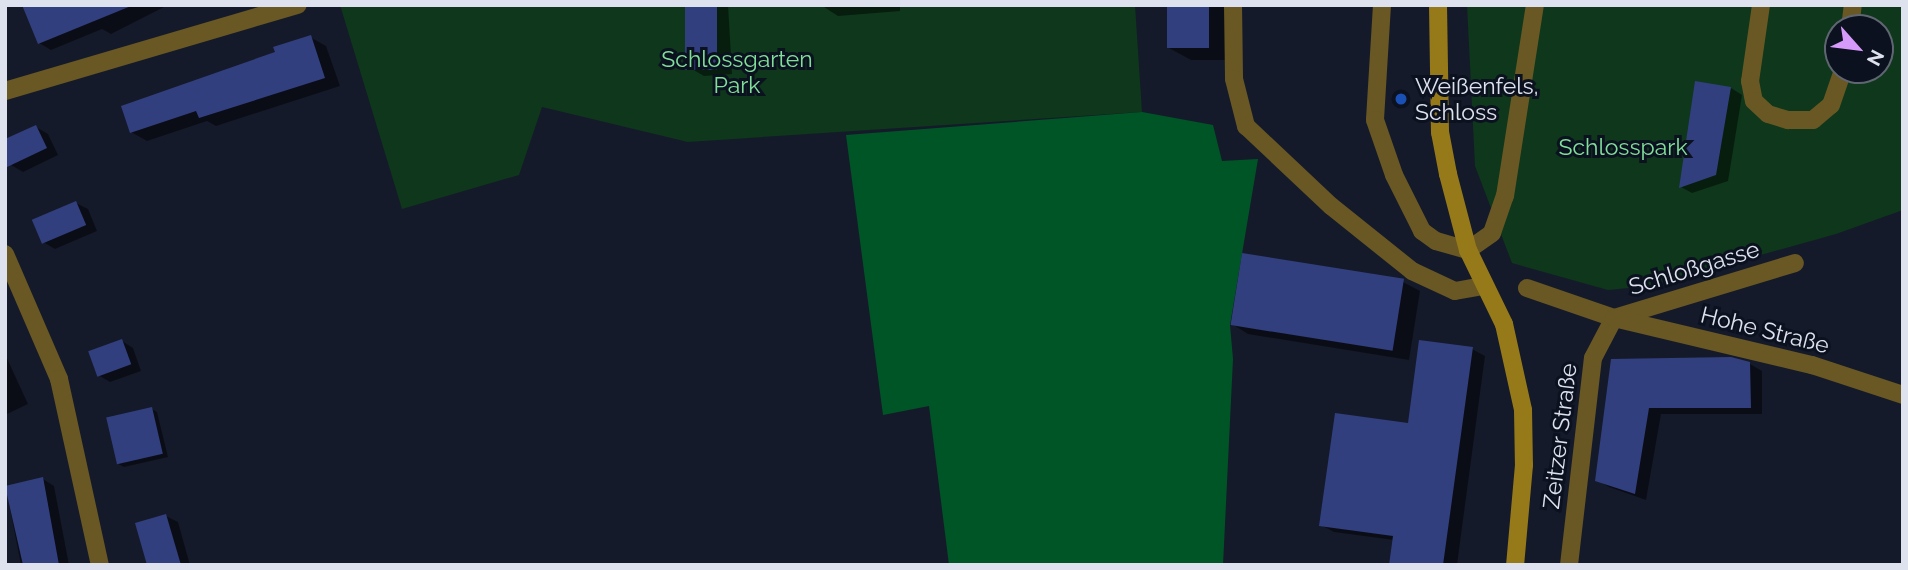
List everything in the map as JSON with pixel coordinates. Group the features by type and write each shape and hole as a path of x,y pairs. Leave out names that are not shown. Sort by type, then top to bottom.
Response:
{"main road":[{"name":"Zeitzer Straße","path":"1438,5 1440,132 1468,250 1507,334 1523,410 1524,465 1515,565"}],"street":[{"path":"5,90 298,5"},
{"path":"1233,5 1234,79 1246,126 1331,206 1412,271 1455,291 1484,286"},
{"path":"1382,5 1375,120 1394,175 1422,231 1436,241 1468,250 1492,233 1506,196 1535,5"},
{"path":"1761,5 1749,81 1754,101 1768,114 1788,120 1812,120 1831,105 1838,84"},
{"path":"5,254 59,379 100,565"},
{"name":"Schloßgasse","path":"1527,288 1614,317 1795,263"},
{"name":"Hohe Straße","path":"1614,317 1812,365 1903,395"},
{"name":"Zeitzer Straße","path":"1569,565 1593,358 1614,317"}],"green space":[{"name":"Schlossgarten Park","path":"340,5 1135,5 1142,112 688,142 542,107 519,175 402,209"},
{"name":"Schlosspark","path":"1467,5 1903,5 1903,210 1836,234 1649,286 1608,290 1512,263 1475,166"},
{"path":"1142,112 1213,125 1222,161 1258,159 1230,325 1233,359 1223,565 949,565 929,406 883,415 846,135"}],"building":[{"path":"22,5 131,5 131,6 38,44"},
{"path":"685,5 717,5 717,70 685,70"},
{"path":"1167,5 1209,5 1209,48 1167,48"},
{"path":"311,35 325,78 199,118 196,111 130,133 121,106 275,52 273,47"},
{"path":"1695,81 1731,87 1716,175 1679,188"},
{"path":"36,125 47,148 5,168 5,139"},
{"path":"76,201 86,225 42,244 32,220"},
{"path":"1242,253 1404,279 1393,351 1231,325"},
{"path":"122,339 131,364 97,377 88,351"},
{"path":"1419,340 1473,347 1443,565 1389,565 1393,536 1319,526 1335,413 1408,423"},
{"path":"1731,357 1750,362 1751,408 1649,408 1635,494 1595,481 1611,359"},
{"path":"152,407 163,454 117,464 106,418"},
{"path":"43,477 59,565 23,565 5,486"},
{"path":"166,514 181,565 147,565 135,523"}],"place":[{"name":"Weißenfels, Schloss","path":"1401,99"}]}
